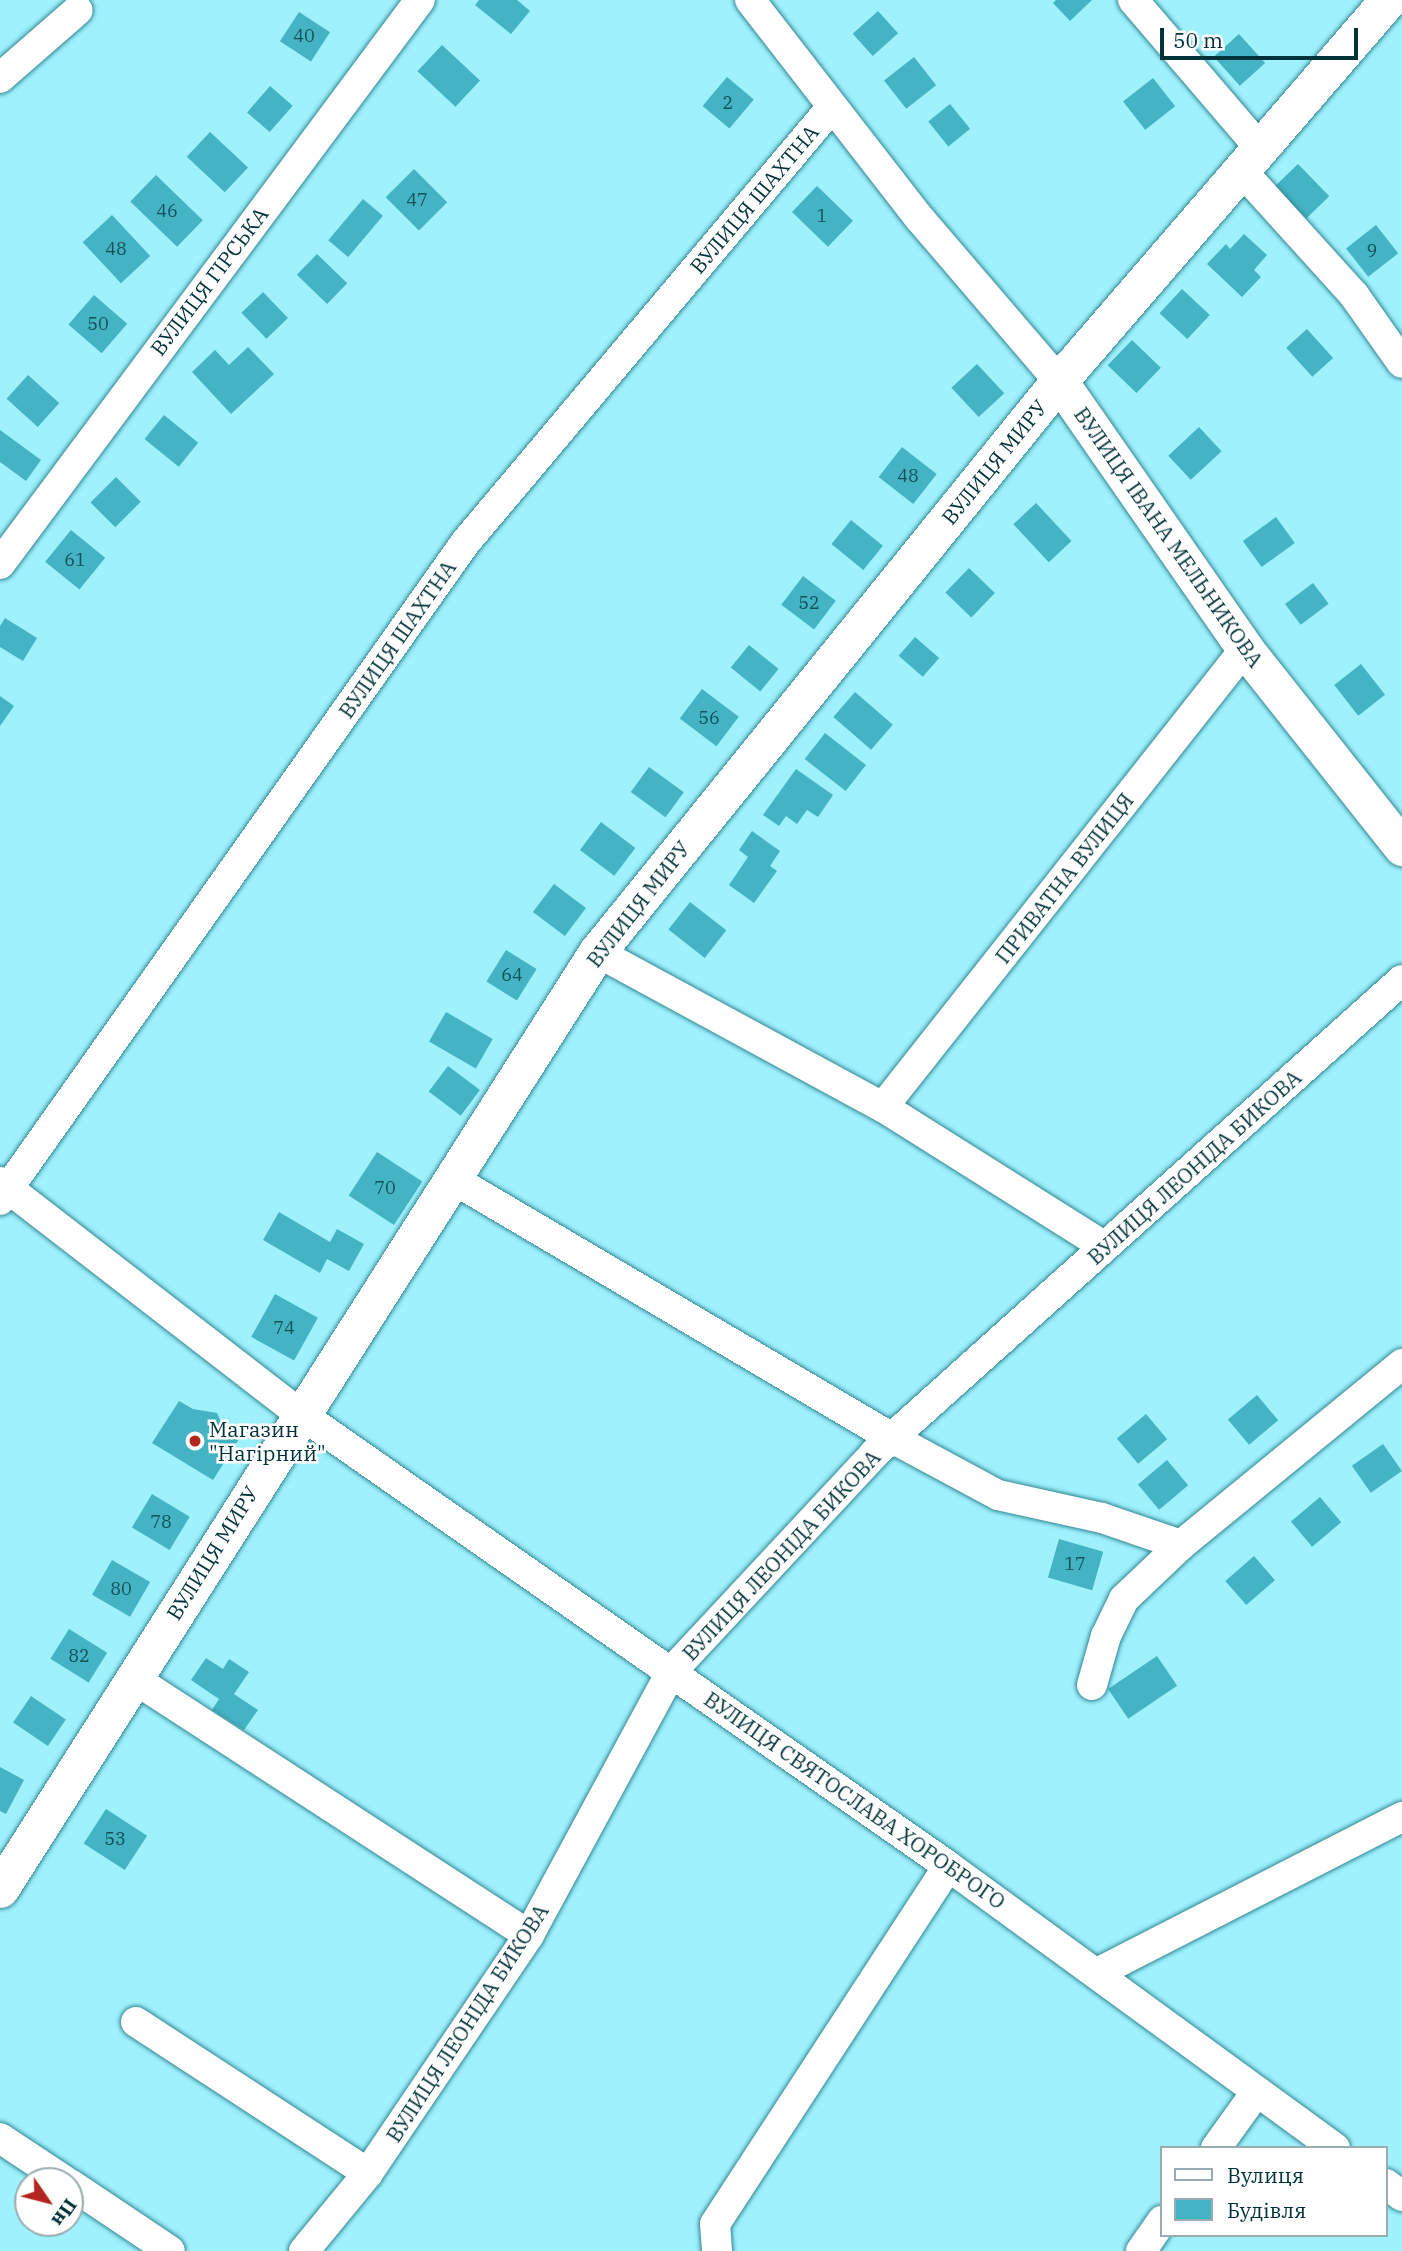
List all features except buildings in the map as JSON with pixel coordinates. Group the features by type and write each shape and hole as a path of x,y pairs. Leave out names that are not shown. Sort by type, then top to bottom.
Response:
{"street":[{"name":"ВУЛИЦЯ ГІРСЬКА","path":"0,564 420,0"},
{"name":"ВУЛИЦЯ ІВАНА МЕЛЬНИКОВА","path":"750,0 832,107 1059,381 1245,649 1402,847"},
{"path":"1133,0 1402,363"},
{"name":"ВУЛИЦЯ МИРУ","path":"0,1889 299,1413 597,951 1059,381 1388,0"},
{"path":"0,78 78,10"},
{"name":"ВУЛИЦЯ ШАХТНА","path":"3,1190 465,544 832,107"},
{"name":"ПРИВАТНА ВУЛИЦЯ","path":"883,1107 1245,649"},
{"path":"597,951 883,1107 1105,1247"},
{"name":"ВУЛИЦЯ ЛЕОНІДА БИКОВА","path":"304,2251 368,2173 528,1935 672,1671 892,1438 1402,980"},
{"path":"451,1178 892,1438 999,1495 1102,1518 1181,1545"},
{"name":"ВУЛИЦЯ СВЯТОСЛАВА ХОРОБРОГО","path":"3,1190 299,1413 948,1866 1332,2146"},
{"path":"1091,1685 1106,1636 1124,1600 1181,1545 1402,1364"},
{"path":"133,1678 528,1935"},
{"path":"1097,1973 1402,1817"},
{"path":"717,2251 715,2224 948,1866"},
{"path":"136,2022 368,2173"},
{"path":"1217,2146 1256,2091"},
{"path":"0,2138 44,2167"},
{"path":"84,2194 170,2251"},
{"path":"1140,2251 1160,2224"}],"place":[{"name":"Магазин \"Нагірний\"","path":"195,1441"}]}
